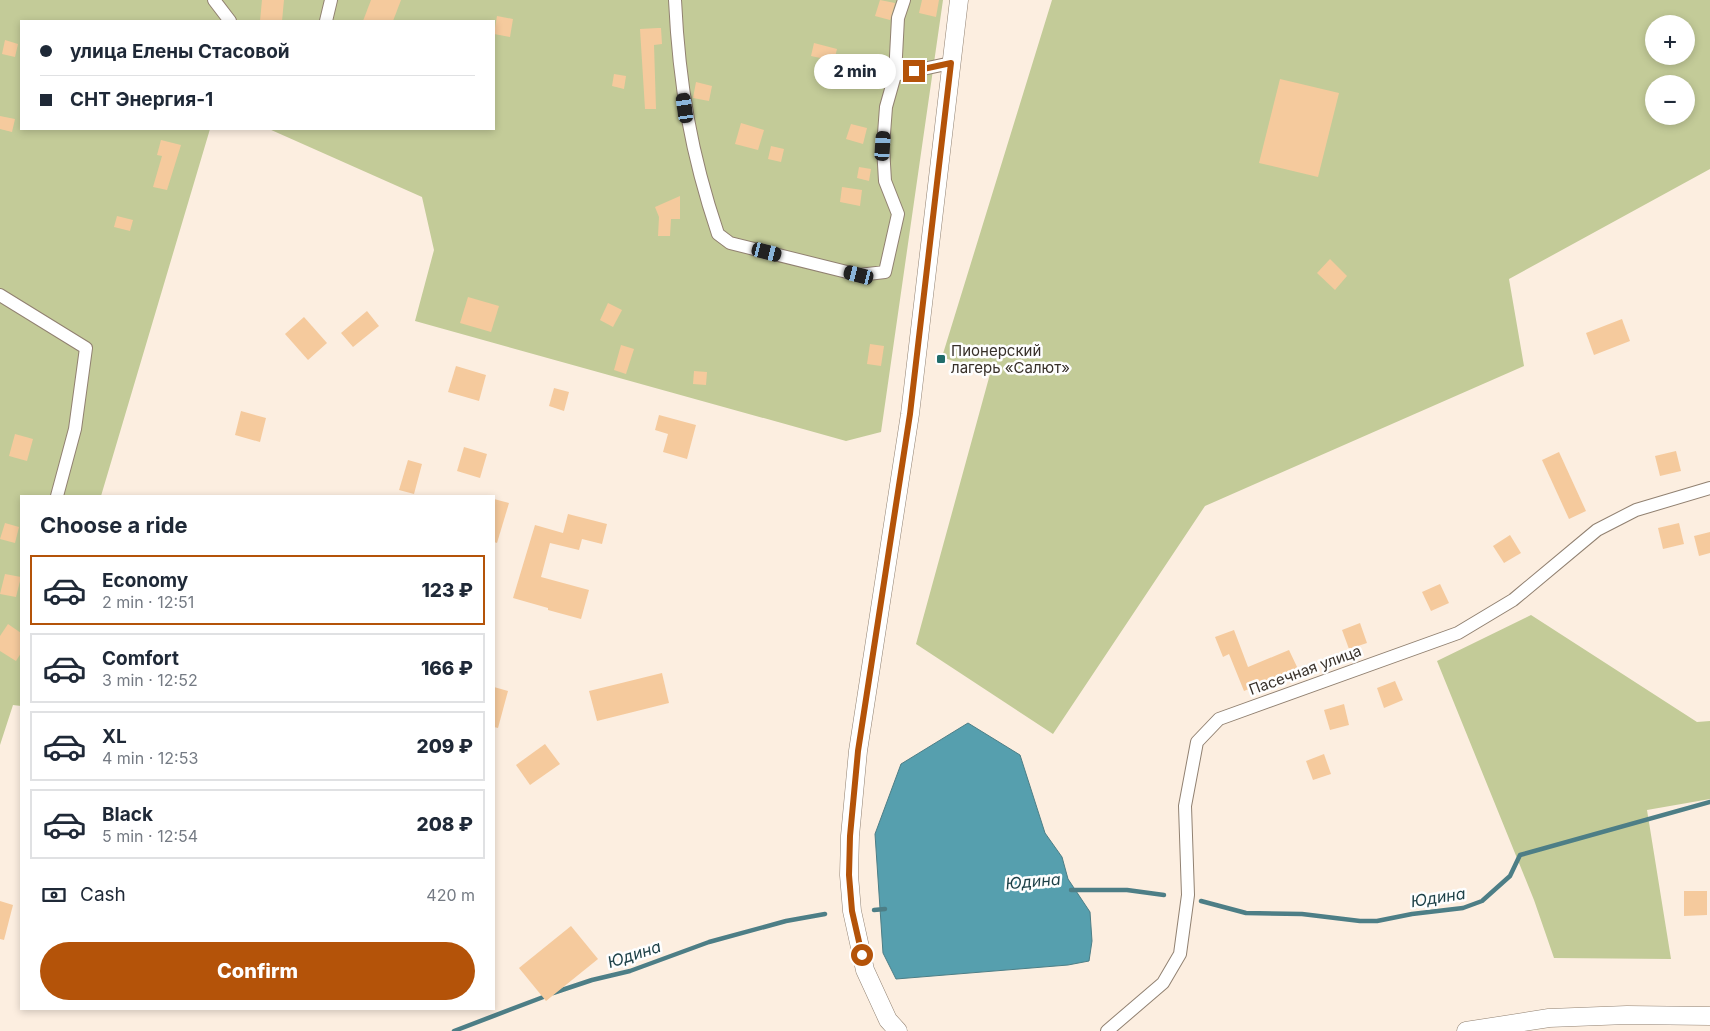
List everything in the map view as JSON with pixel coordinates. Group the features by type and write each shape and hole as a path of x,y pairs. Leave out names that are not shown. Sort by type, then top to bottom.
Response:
{"main road":[{"path":"898,1031 888,1020 865,970 852,911 849,875 850,836 858,751 910,414 959,0"},
{"path":"1466,1031 1549,1018 1627,1014 1710,1016"}],"street":[{"path":"214,0 229,20"},
{"path":"326,20 331,0"},
{"path":"675,0 677,52 691,142 718,234 730,243 859,275 884,272 898,214 886,181 883,146 886,107 895,75 898,18 904,0"},
{"path":"895,75 951,63"},
{"path":"0,294 86,348 75,430 57,495"},
{"name":"Пасечная улица","path":"1107,1031 1163,982 1180,954 1188,895 1185,806 1197,742 1218,719 1458,633 1513,600 1598,530 1636,510 1710,488"}],"green space":[{"path":"0,0 943,0 881,432 846,441 415,321 434,250 422,197 271,130 495,130 495,20 20,20 20,130 210,130 101,495 20,495 20,706 13,705 0,745"},
{"path":"1052,0 1710,0 1710,169 1509,279 1524,366 1205,506 1053,734 916,644 990,374 942,357"},
{"path":"1531,615 1697,722 1710,721 1710,799 1647,810 1671,959 1554,958 1534,900 1437,661"}],"water":[{"path":"968,723 1020,755 1045,833 1062,857 1068,879 1090,912 1092,941 1089,961 1068,965 896,979 883,953 875,834 901,764"}],"building":[{"path":"262,0 284,0 282,20 260,20"},
{"path":"371,0 401,0 393,20 363,20"},
{"path":"880,0 895,3 890,20 875,16"},
{"path":"922,0 939,0 936,17 919,13"},
{"path":"497,16 513,19 510,37 495,34"},
{"path":"661,28 662,44 654,45 656,109 645,109 640,29"},
{"path":"5,40 18,44 15,57 2,54"},
{"path":"814,43 837,49 834,61 811,56"},
{"path":"614,74 626,76 624,89 612,86"},
{"path":"1280,79 1339,93 1318,177 1259,163"},
{"path":"696,82 712,86 709,101 693,98"},
{"path":"0,116 15,119 12,132 0,129"},
{"path":"741,123 764,130 758,150 735,144"},
{"path":"851,124 867,128 863,144 846,139"},
{"path":"161,140 181,145 167,190 153,187 162,156 157,155"},
{"path":"771,146 784,149 781,162 768,159"},
{"path":"859,167 871,169 869,181 857,178"},
{"path":"842,187 862,190 860,206 840,202"},
{"path":"680,196 680,219 671,219 670,236 658,236 659,217 655,207"},
{"path":"117,216 133,220 130,231 114,227"},
{"path":"1330,259 1347,276 1335,290 1317,273"},
{"path":"468,297 499,306 491,332 460,323"},
{"path":"608,303 622,310 613,327 600,320"},
{"path":"367,311 379,326 353,347 341,333"},
{"path":"304,317 327,343 308,360 285,334"},
{"path":"1622,319 1630,341 1594,355 1586,333"},
{"path":"870,344 884,346 881,366 867,364"},
{"path":"621,345 634,349 626,374 614,370"},
{"path":"456,366 486,375 479,401 448,392"},
{"path":"694,371 707,372 706,385 693,384"},
{"path":"554,388 569,392 564,411 549,406"},
{"path":"241,411 266,418 260,442 235,435"},
{"path":"659,415 696,425 687,459 663,452 668,434 655,430"},
{"path":"15,434 33,439 27,461 9,456"},
{"path":"464,447 487,454 480,478 457,471"},
{"path":"1676,451 1681,471 1660,476 1655,456"},
{"path":"1559,452 1586,511 1569,519 1542,460"},
{"path":"408,460 422,464 414,494 399,490"},
{"path":"495,499 509,503 497,543 495,542"},
{"path":"568,514 607,524 602,544 582,539 579,550 550,543 541,577 589,590 581,619 513,598 535,525 563,533"},
{"path":"5,523 19,527 15,543 0,539"},
{"path":"1679,523 1684,544 1663,549 1658,528"},
{"path":"1710,532 1710,553 1699,556 1694,536"},
{"path":"1510,535 1521,553 1504,563 1493,546"},
{"path":"5,574 20,577 16,597 0,594"},
{"path":"1440,584 1449,603 1431,611 1422,592"},
{"path":"1360,623 1367,643 1349,649 1342,630"},
{"path":"8,624 20,632 20,655 16,661 0,651 0,636"},
{"path":"1234,630 1248,667 1289,650 1298,669 1244,691 1229,654 1223,657 1215,637"},
{"path":"662,673 669,703 597,721 589,691"},
{"path":"1395,681 1403,700 1384,708 1377,688"},
{"path":"495,687 508,691 498,728 495,727"},
{"path":"1344,704 1349,725 1330,730 1324,710"},
{"path":"545,744 560,764 530,785 516,765"},
{"path":"1324,754 1331,774 1313,780 1306,761"},
{"path":"1684,891 1707,891 1707,915 1684,916"},
{"path":"0,901 13,905 4,940 0,939"},
{"path":"571,926 598,959 546,1001 519,968"}],"waterway":[{"name":"Юдина","path":"1201,901 1246,913 1302,914 1360,921 1377,921 1412,914 1463,908 1482,901 1510,876 1520,855 1710,802"},
{"name":"Юдина","path":"1071,890 1127,890 1164,895"},
{"name":"Юдина","path":"874,910 885,909"},
{"name":"Юдина","path":"553,993 592,980 630,971 709,942 786,921 825,914"},
{"name":"Юдина","path":"454,1031 546,996"}],"place":[{"name":"Пионерский лагерь «Салют»","path":"941,359"}],"route":[{"path":"862,955 852,911 849,875 850,836 858,751 910,414 951,63 914,71"}]}
